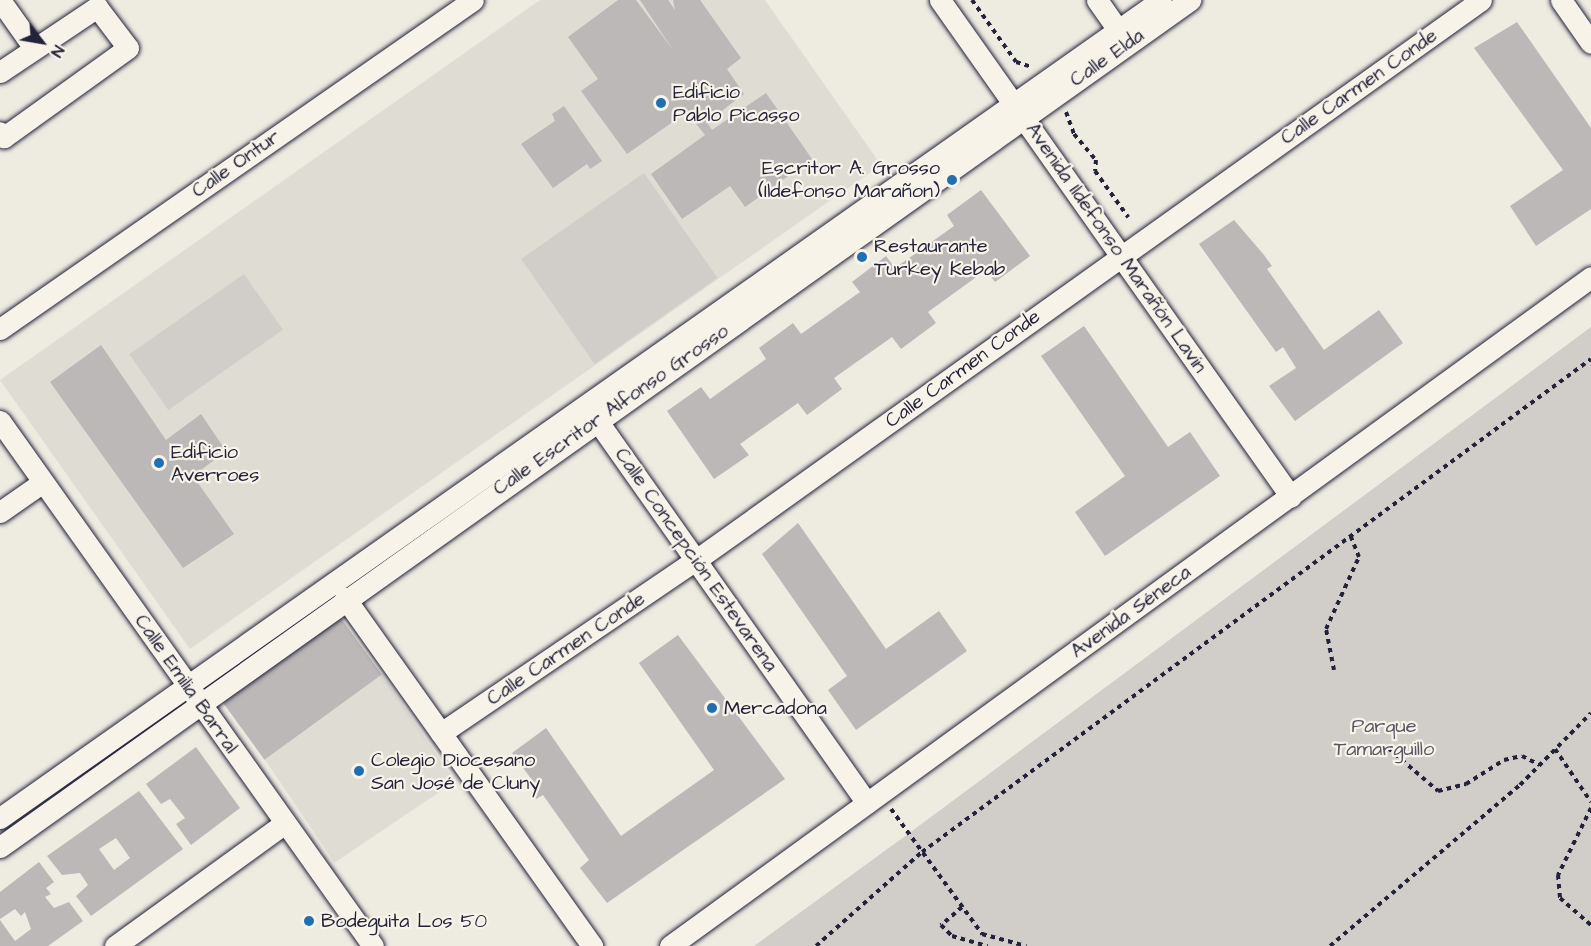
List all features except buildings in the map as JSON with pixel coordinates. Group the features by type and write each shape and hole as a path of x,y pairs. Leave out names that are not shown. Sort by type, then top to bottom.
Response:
{"street":[{"path":"0,0 34,48"},
{"name":"Calle Ontur","path":"0,329 472,0"},
{"name":"Avenida Ildefonso Marañón Lavín","path":"940,0 1123,255 1291,497"},
{"path":"1097,0 1118,30"},
{"name":"Calle Elda","path":"1019,110 1118,30 1161,0"},
{"name":"Calle Elda","path":"1019,110 1190,0"},
{"name":"Calle Carmen Conde","path":"441,733 696,560 1481,0"},
{"path":"1561,0 1591,43"},
{"path":"0,72 97,7 128,48 4,137 0,132"},
{"name":"Calle Escritor Alfonso Grosso","path":"0,847 345,597 592,413 1019,110"},
{"name":"Avenida Séneca","path":"670,946 1591,277"},
{"name":"Calle Escritor Alfonso Grosso","path":"0,818 186,685 592,413"},
{"name":"Calle Concepción Estevarena","path":"592,413 696,560 873,798"},
{"name":"Calle Emilia Barral","path":"0,421 198,703 373,946"},
{"path":"0,512 43,482"},
{"path":"345,597 592,946"},
{"path":"115,946 285,823"}],"path":[{"path":"972,0 1016,62 1039,72"},
{"path":"1061,100 1074,134 1096,160 1095,171 1128,217"},
{"path":"816,946 921,852 1591,358"},
{"path":"1334,670 1326,629 1359,557 1351,537"},
{"path":"1330,946 1540,765 1591,713"},
{"path":"1388,748 1438,791 1466,784 1504,760 1522,756 1540,765"},
{"path":"1555,749 1591,802"},
{"path":"873,798 921,852 982,934 1026,946"},
{"path":"1591,808 1558,875 1560,898 1591,925"},
{"path":"962,907 942,925 952,936 988,946"}],"shaded area":[{"path":"540,0 765,0 881,165 190,649 0,380"},
{"name":"Colegio Diocesano San José de Cluny","path":"382,674 455,782 334,863 262,755"}],"green space":[{"path":"644,173 717,278 595,364 521,259"},
{"path":"244,274 283,330 168,410 129,354"},
{"name":"Parque Tamarguillo","path":"1591,327 1591,946 754,946 908,834"}],"place":[{"name":"Edificio Pablo Picasso","path":"661,103"},
{"name":"Escritor A. Grosso (Ildefonso Marañon)","path":"952,180"},
{"name":"Restaurante Turkey Kebab","path":"862,257"},
{"name":"Edificio Averroes","path":"159,463"},
{"name":"Mercadona","path":"712,708"},
{"name":"Colegio Diocesano San José de Cluny","path":"359,771"},
{"name":"Bodeguita Los 50","path":"309,921"}]}
